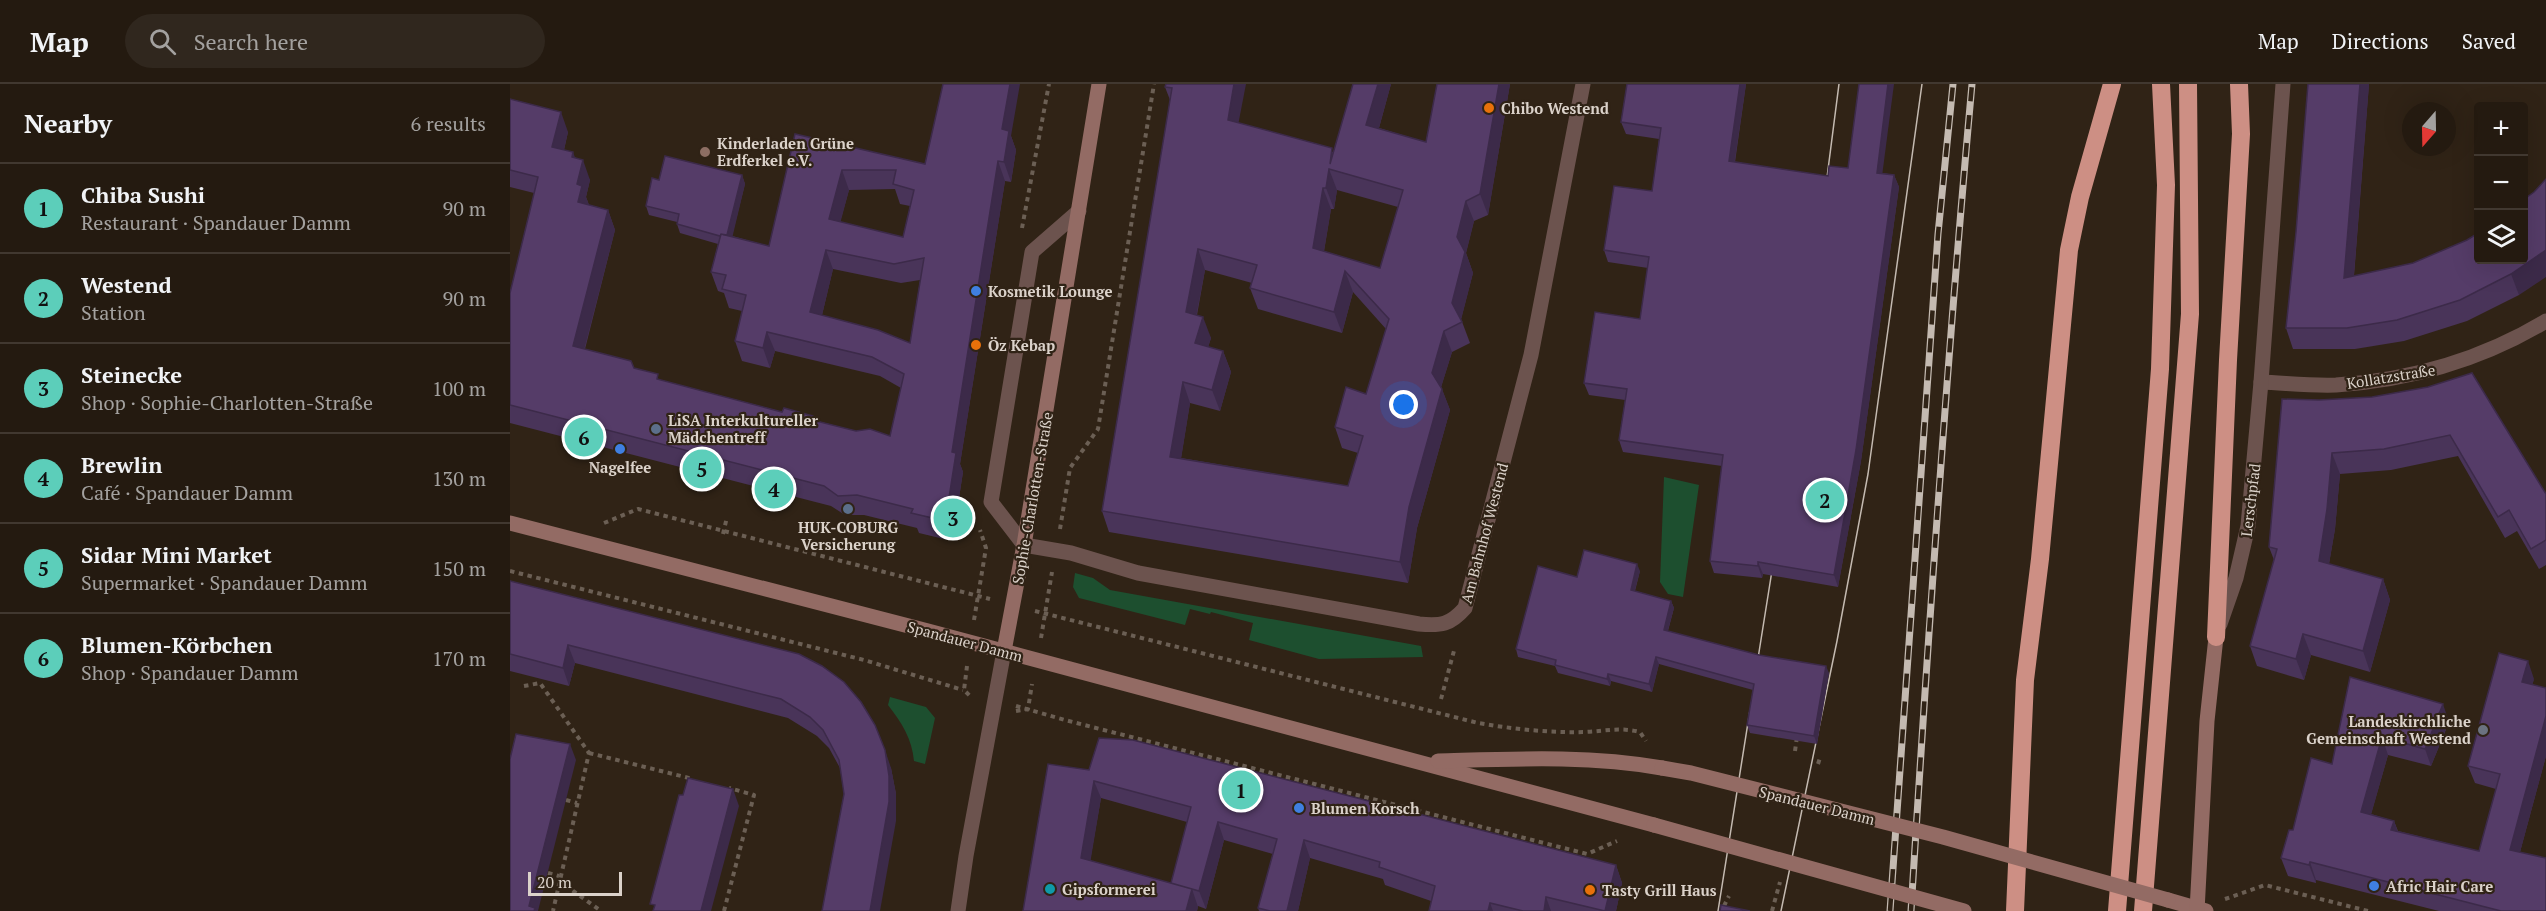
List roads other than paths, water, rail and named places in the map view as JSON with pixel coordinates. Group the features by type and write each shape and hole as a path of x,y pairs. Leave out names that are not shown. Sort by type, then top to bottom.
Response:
{"highway":[{"path":"2014,911 2025,680 2040,559 2069,250 2080,197 2112,84"},
{"path":"2117,911 2160,369 2166,185 2161,84"},
{"path":"2143,911 2190,314 2188,84"},
{"path":"2216,637 2227,371 2241,134 2239,84"}],"main road":[{"name":"Sophie-Charlotten-Straße","path":"1004,651 1024,545 1099,84"},
{"name":"Spandauer Damm","path":"510,523 1420,761 1964,911"},
{"name":"Lerschpfad","path":"2200,910 2208,721 2216,637"},
{"name":"Spandauer Damm","path":"1420,761 1561,758 1622,761 1662,768 1771,793 2018,857 2200,910"}],"street":[{"name":"Am Bahnhof Westend","path":"1024,545 1071,553 1138,573 1419,624 1437,625 1454,620 1465,608 1532,355 1583,84"},
{"name":"Lerschpfad","path":"2216,637 2243,552 2261,382 2283,84"},
{"path":"1024,545 991,502 998,457 1032,252 1079,211"},
{"name":"Kollatzstraße","path":"2261,382 2333,385 2381,381 2427,372 2483,354 2512,341 2546,321"},
{"name":"Sophie-Charlotten-Straße","path":"958,911 1004,651"}],"tram line":[{"path":"1825,193 1839,84"},
{"path":"1781,911 1837,641 1868,474 1922,84"},
{"path":"1756,671 1774,558"},
{"path":"1718,911 1750,710"}],"railway":[{"path":"1890,911 1938,234 1953,84"},
{"path":"1911,911 1938,497 1972,84"}],"place":[{"name":"Chibo Westend","path":"1489,108"},
{"name":"Kinderladen Grüne Erdferkel e.V.","path":"705,152"},
{"name":"Kosmetik Lounge","path":"976,291"},
{"name":"Öz Kebap","path":"976,345"},
{"name":"LiSA Interkultureller Mädchentreff","path":"656,429"},
{"name":"Blumen-Körbchen","path":"584,437"},
{"name":"Nagelfee","path":"620,449"},
{"name":"Sidar Mini Market","path":"702,469"},
{"name":"Brewlin","path":"774,489"},
{"name":"Westend","path":"1825,500"},
{"name":"HUK-COBURG Versicherung","path":"848,509"},
{"name":"Steinecke","path":"953,518"},
{"name":"Landeskirchliche Gemeinschaft Westend","path":"2483,730"},
{"name":"Chiba Sushi","path":"1241,790"},
{"name":"Blumen Korsch","path":"1299,808"},
{"name":"Afric Hair Care","path":"2374,886"},
{"name":"Gipsformerei","path":"1050,889"},
{"name":"Tasty Grill Haus","path":"1590,890"}]}
